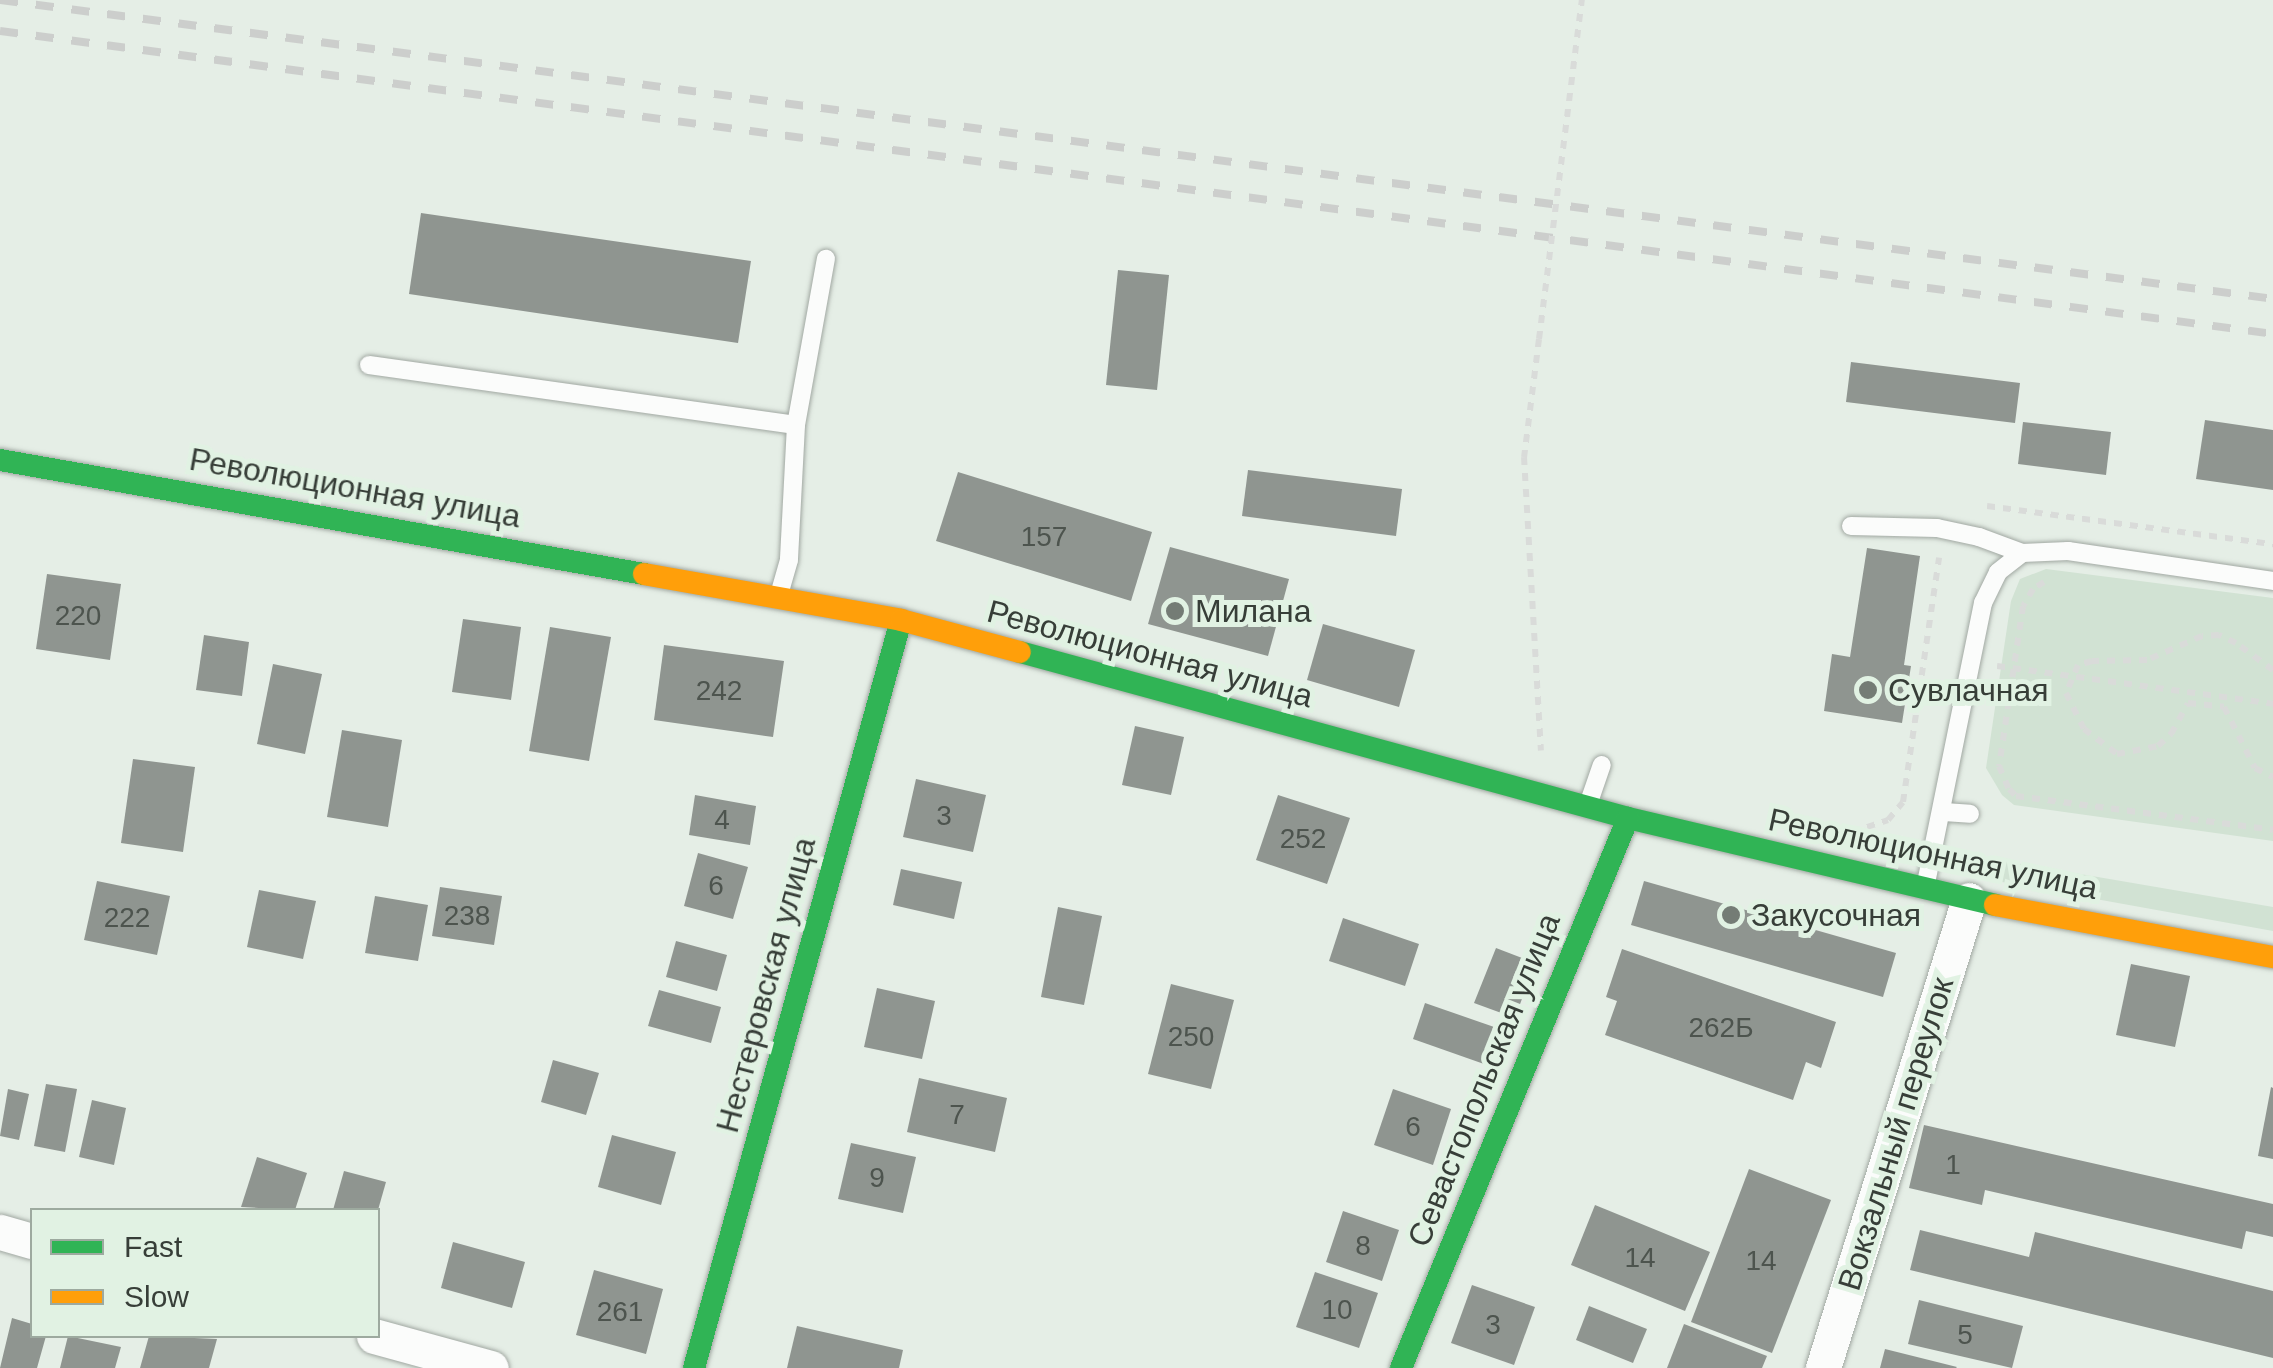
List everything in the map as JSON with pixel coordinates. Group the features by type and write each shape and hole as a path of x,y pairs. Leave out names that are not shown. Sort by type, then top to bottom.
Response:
{"main road":[{"name":"Революционная улица","path":"0,460 779,595 900,620 1628,818 1969,900 2273,957"},
{"name":"Нестеровская улица","path":"694,1368 900,620"},
{"name":"Севастопольская улица","path":"1400,1368 1628,818"}],"street":[{"name":"Вокзальный переулок","path":"1823,1368 1969,900"},
{"path":"0,1232 30,1240"},
{"path":"380,1338 492,1368"}],"lane":[{"path":"779,595 789,560 796,426 826,260"},
{"path":"369,365 796,426"},
{"path":"1851,526 1937,528 1980,536 2022,553 2068,551 2273,580"},
{"path":"1925,889 1944,812 1983,603 1998,572 2022,553"},
{"path":"1588,807 1602,765"},
{"path":"1944,812 1970,814"}],"path":[{"path":"1541,759 1524,456 1582,0"},
{"path":"1982,506 2273,544"},
{"path":"1862,829 1888,820 1902,802 1940,565 1937,528"},
{"path":"2058,578 2048,580 2027,596 1999,766 2002,779 2016,796 2273,830"},
{"path":"2273,670 2236,643 2212,636 2148,660 2092,660 2078,665 2070,676 2066,693 2075,718 2118,754 2158,746 2171,734 2182,706 2208,702 2224,706 2255,768 2273,777"},
{"path":"1926,656 2273,704"}],"green space":[{"path":"2046,569 2273,598 2273,841 2014,805 2002,795 1986,768 2011,601 2020,579"},
{"path":"1963,854 2273,907 2273,931 1974,877 1962,865"}],"building":[{"path":"421,213 751,261 738,343 409,294"},
{"path":"1118,270 1169,275 1157,390 1106,385"},
{"path":"1851,362 2020,383 2015,423 1846,402"},
{"path":"2205,420 2273,430 2273,490 2196,479"},
{"path":"2023,422 2111,432 2106,475 2018,464"},
{"path":"1248,470 1402,489 1396,536 1242,516"},
{"path":"958,472 1152,532 1131,601 936,541"},
{"path":"1170,547 1289,579 1268,656 1148,624"},
{"path":"1867,548 1920,556 1904,665 1911,666 1902,723 1824,711 1832,654 1850,657"},
{"path":"47,574 121,584 110,660 36,649"},
{"path":"463,619 521,627 511,700 452,692"},
{"path":"1323,624 1415,650 1399,707 1307,680"},
{"path":"550,627 611,637 589,761 529,751"},
{"path":"204,635 249,642 242,696 196,690"},
{"path":"664,645 784,661 773,737 654,720"},
{"path":"273,664 322,674 305,754 257,744"},
{"path":"1135,726 1184,737 1171,795 1122,785"},
{"path":"342,730 402,740 388,827 327,817"},
{"path":"133,759 195,767 183,852 121,843"},
{"path":"916,779 986,795 973,852 903,837"},
{"path":"695,795 756,806 750,845 689,835"},
{"path":"1278,795 1350,818 1327,884 1256,860"},
{"path":"698,853 748,867 733,919 684,906"},
{"path":"901,869 962,882 954,919 893,905"},
{"path":"97,881 170,896 157,955 84,940"},
{"path":"1644,881 1896,953 1883,997 1631,925"},
{"path":"440,887 502,896 494,945 432,936"},
{"path":"259,890 316,901 303,959 247,947"},
{"path":"375,896 428,905 418,961 365,953"},
{"path":"1058,907 1102,916 1084,1005 1041,997"},
{"path":"1343,918 1419,944 1405,986 1329,961"},
{"path":"676,941 727,955 717,991 666,977"},
{"path":"1496,948 1535,963 1515,1018 1474,1003"},
{"path":"1622,949 1836,1022 1821,1068 1806,1062 1793,1100 1605,1035 1617,1001 1606,997"},
{"path":"2131,964 2190,976 2175,1047 2116,1035"},
{"path":"1171,984 1234,1000 1211,1089 1148,1074"},
{"path":"877,988 935,1001 922,1059 864,1047"},
{"path":"659,990 721,1007 711,1043 648,1026"},
{"path":"1425,1003 1497,1028 1484,1064 1413,1039"},
{"path":"553,1060 599,1073 586,1115 541,1102"},
{"path":"919,1078 1007,1098 995,1152 907,1132"},
{"path":"46,1084 77,1089 65,1152 34,1146"},
{"path":"2273,1088 2273,1159 2258,1156"},
{"path":"8,1089 29,1094 19,1140 0,1136"},
{"path":"1393,1089 1451,1109 1433,1165 1374,1145"},
{"path":"92,1100 126,1108 114,1165 79,1157"},
{"path":"1924,1125 2273,1204 2273,1237 2246,1231 2242,1249 1985,1190 1982,1205 1909,1188"},
{"path":"612,1135 676,1152 661,1205 598,1187"},
{"path":"851,1143 916,1157 903,1213 838,1199"},
{"path":"257,1157 307,1173 296,1208 241,1207"},
{"path":"1749,1169 1831,1200 1772,1353 1691,1322"},
{"path":"344,1171 386,1182 379,1208 334,1208"},
{"path":"1595,1205 1710,1252 1685,1311 1571,1265"},
{"path":"1343,1211 1399,1230 1382,1281 1326,1262"},
{"path":"1920,1230 2029,1257 2035,1232 2273,1291 2273,1358 1910,1270"},
{"path":"453,1242 525,1262 512,1308 441,1288"},
{"path":"594,1270 663,1289 646,1354 576,1335"},
{"path":"1315,1272 1378,1293 1359,1348 1296,1327"},
{"path":"1472,1285 1535,1307 1514,1365 1451,1343"},
{"path":"1919,1300 2023,1326 2012,1368 1908,1344"},
{"path":"1589,1306 1647,1329 1633,1363 1576,1340"},
{"path":"12,1318 30,1323 30,1338 45,1338 37,1368 0,1368"},
{"path":"1684,1324 1767,1356 1762,1368 1667,1368"},
{"path":"797,1326 903,1350 899,1368 787,1368"},
{"path":"68,1338 121,1347 115,1368 60,1368"},
{"path":"148,1338 217,1339 209,1368 140,1368"},
{"path":"1885,1349 1957,1367 1880,1368"}],"railway":[{"path":"0,0 2273,299"},
{"path":"0,31 2273,334"}],"traffic: fast":[{"path":"0,460 644,574"},
{"path":"694,1368 901,620"},
{"path":"1020,652 1628,818 1995,905"},
{"path":"1401,1368 1628,818"}],"traffic: slow":[{"path":"644,574 901,620 1020,652"},
{"path":"1995,905 2273,957"}],"place":[{"name":"Милана","path":"1175,611"},
{"name":"Сувлачная","path":"1868,690"},
{"name":"Закусочная","path":"1731,915"}]}
